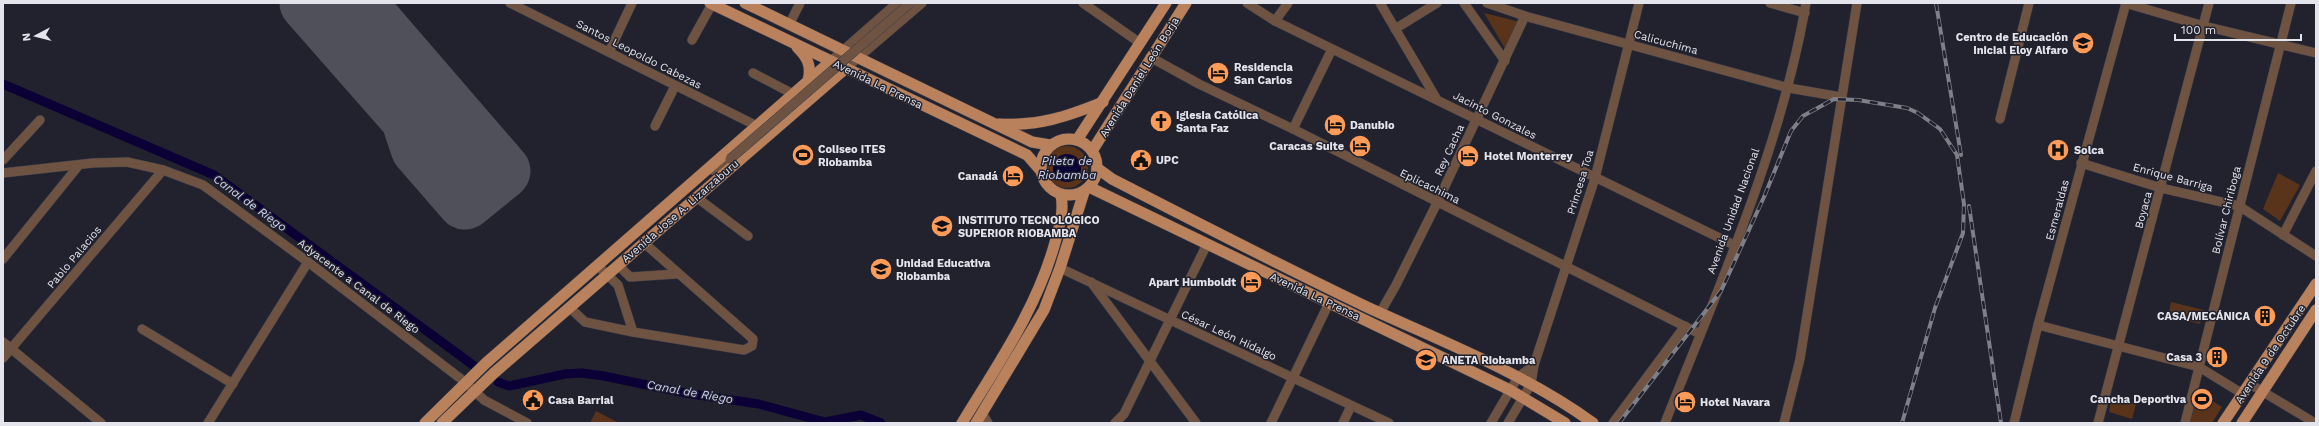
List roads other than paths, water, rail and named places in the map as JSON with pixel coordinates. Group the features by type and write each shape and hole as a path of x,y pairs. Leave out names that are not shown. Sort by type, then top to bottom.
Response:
{"main road":[{"name":"Avenida La Prensa","path":"745,3 1032,142 1050,145"},
{"name":"Avenida Daniel León Borja","path":"1077,140 1166,3"},
{"name":"Avenida Daniel León Borja","path":"1092,151 1186,3"},
{"name":"Avenida La Prensa","path":"711,4 1027,155 1041,171"},
{"path":"792,42 806,56 809,64 808,81"},
{"name":"Avenida Jose A. Lizarzaburu","path":"424,423 465,382 831,61"},
{"name":"Avenida Jose A. Lizarzaburu","path":"442,423 474,392 606,274 846,68"},
{"path":"992,123 1021,125 1050,121 1103,102"},
{"path":"979,418 1044,310 1060,268 1086,189 1095,179 1097,168 1092,151 1077,140 1058,141 1050,145 1042,157 1041,171 1047,186 1061,195 1069,196 1086,189"},
{"name":"Avenida La Prensa","path":"1097,168 1112,180 1380,313 1518,377 1563,401 1593,423"},
{"name":"Avenida La Prensa","path":"1086,189 1207,244 1510,390 1565,423"},
{"path":"962,423 1033,304 1050,264 1062,218 1063,206 1061,195"},
{"name":"Avenida 9 de Octubre","path":"2223,423 2316,284"},
{"name":"Avenida 9 de Octubre","path":"2242,423 2316,310"}],"street":[{"name":"Santos Leopoldo Cabezas","path":"510,3 757,126"},
{"path":"609,52 632,3"},
{"path":"790,25 800,3"},
{"name":"Avenida Jose A. Lizarzaburu","path":"831,61 897,3"},
{"path":"748,236 700,193 730,159 910,3"},
{"name":"Avenida Jose A. Lizarzaburu","path":"846,68 922,3"},
{"path":"1083,3 1140,43"},
{"name":"Jacinto Gonzales","path":"1247,3 1275,21 1436,98 1476,120 1595,178 1734,244"},
{"path":"1275,21 1288,3"},
{"path":"1380,3 1436,98"},
{"path":"1395,29 1437,3"},
{"path":"1464,3 1505,61"},
{"name":"Calicuchima","path":"1486,3 1502,6 1525,16 1789,88 1841,97"},
{"name":"Princesa Toa","path":"1508,423 1531,384 1534,365 1595,178 1639,3"},
{"path":"1770,3 1805,13"},
{"name":"Avenida Unidad Nacional","path":"1665,423 1734,244 1789,88 1806,3"},
{"path":"1784,423 1800,359 1857,3"},
{"path":"2000,119 2029,3"},
{"path":"2126,3 2204,26 2316,53"},
{"name":"Esmeraldas","path":"2014,423 2038,325 2081,163 2126,3"},
{"name":"Boyaca","path":"2098,423 2209,3"},
{"name":"Bolívar Chiriboga","path":"2185,423 2291,3"},
{"path":"692,40 711,4"},
{"name":"Rey Cacha","path":"1380,313 1437,203 1525,16"},
{"path":"1293,129 1332,49"},
{"name":"Eplicachima","path":"1150,58 1199,84 1293,129 1437,203 1700,334"},
{"path":"753,73 793,94"},
{"path":"655,126 675,86"},
{"path":"3,160 40,120"},
{"path":"696,180 730,159"},
{"name":"Adyacente a Canal de Riego","path":"3,174 79,165 127,162 163,170 203,185 308,262 465,382 484,400 527,423"},
{"name":"Enrique Barriga","path":"2081,163 2161,188 2239,206 2316,256"},
{"path":"3,259 79,165"},
{"name":"Pablo Palacios","path":"3,358 163,170"},
{"path":"2283,235 2316,171"},
{"path":"569,307 585,322 633,332 744,350 752,346 753,339 676,274 643,242"},
{"path":"1115,423 1124,414 1151,362 1207,244"},
{"path":"208,423 308,262"},
{"path":"618,265 630,277 676,274"},
{"path":"598,266 618,285 633,332"},
{"name":"César León Hidalgo","path":"1060,268 1091,281 1170,321 1388,423"},
{"path":"1091,281 1196,423"},
{"path":"1271,423 1329,303"},
{"path":"2038,325 2199,367 2243,394"},
{"path":"1613,423 1685,326"},
{"path":"142,329 233,384"},
{"path":"3,342 101,423"},
{"path":"1491,423 1518,377 1534,365"},
{"path":"2250,384 2315,423"},
{"path":"1343,423 1351,406"},
{"path":"979,418 988,423"}],"water":[{"name":"Pileta de Riobamba","path":"1067,154 1077,158 1081,168 1077,178 1067,182 1057,178 1053,168 1057,158"}],"waterway":[{"name":"Canal de Riego","path":"3,84 214,175 473,365"},
{"name":"Canal de Riego","path":"498,382 509,386 565,374 582,373 604,376 685,393 759,404 825,422 861,415 881,423"}],"railway":[{"path":"1936,3 1961,155"},
{"path":"1619,423 1721,291 1764,197 1791,131 1803,116 1834,99 1858,100 1907,108 1918,113 1940,129 1957,155 1964,204 1963,233 1935,308 1902,423"},
{"path":"1969,206 2001,423"}],"place":[{"name":"Centro de Educación Inicial Eloy Alfaro","path":"2083,43"},
{"name":"Residencia San Carlos","path":"1218,73"},
{"name":"Iglesia Católica Santa Faz","path":"1161,121"},
{"name":"Danubio","path":"1335,125"},
{"name":"Caracas Suite","path":"1360,146"},
{"name":"Solca","path":"2058,150"},
{"name":"Coliseo ITES Riobamba","path":"803,155"},
{"name":"Hotel Monterrey","path":"1468,156"},
{"name":"UPC","path":"1141,160"},
{"name":"Canadá","path":"1013,176"},
{"name":"INSTITUTO TECNOLÓGICO SUPERIOR RIOBAMBA","path":"942,226"},
{"name":"Unidad Educativa Riobamba","path":"881,269"},
{"name":"Apart Humboldt","path":"1251,282"},
{"name":"CASA/MECÁNICA","path":"2265,316"},
{"name":"Casa 3","path":"2217,357"},
{"name":"ANETA Riobamba","path":"1426,360"},
{"name":"Cancha Deportiva","path":"2202,399"},
{"name":"Casa Barrial","path":"533,400"},
{"name":"Hotel Navara","path":"1685,402"}]}
